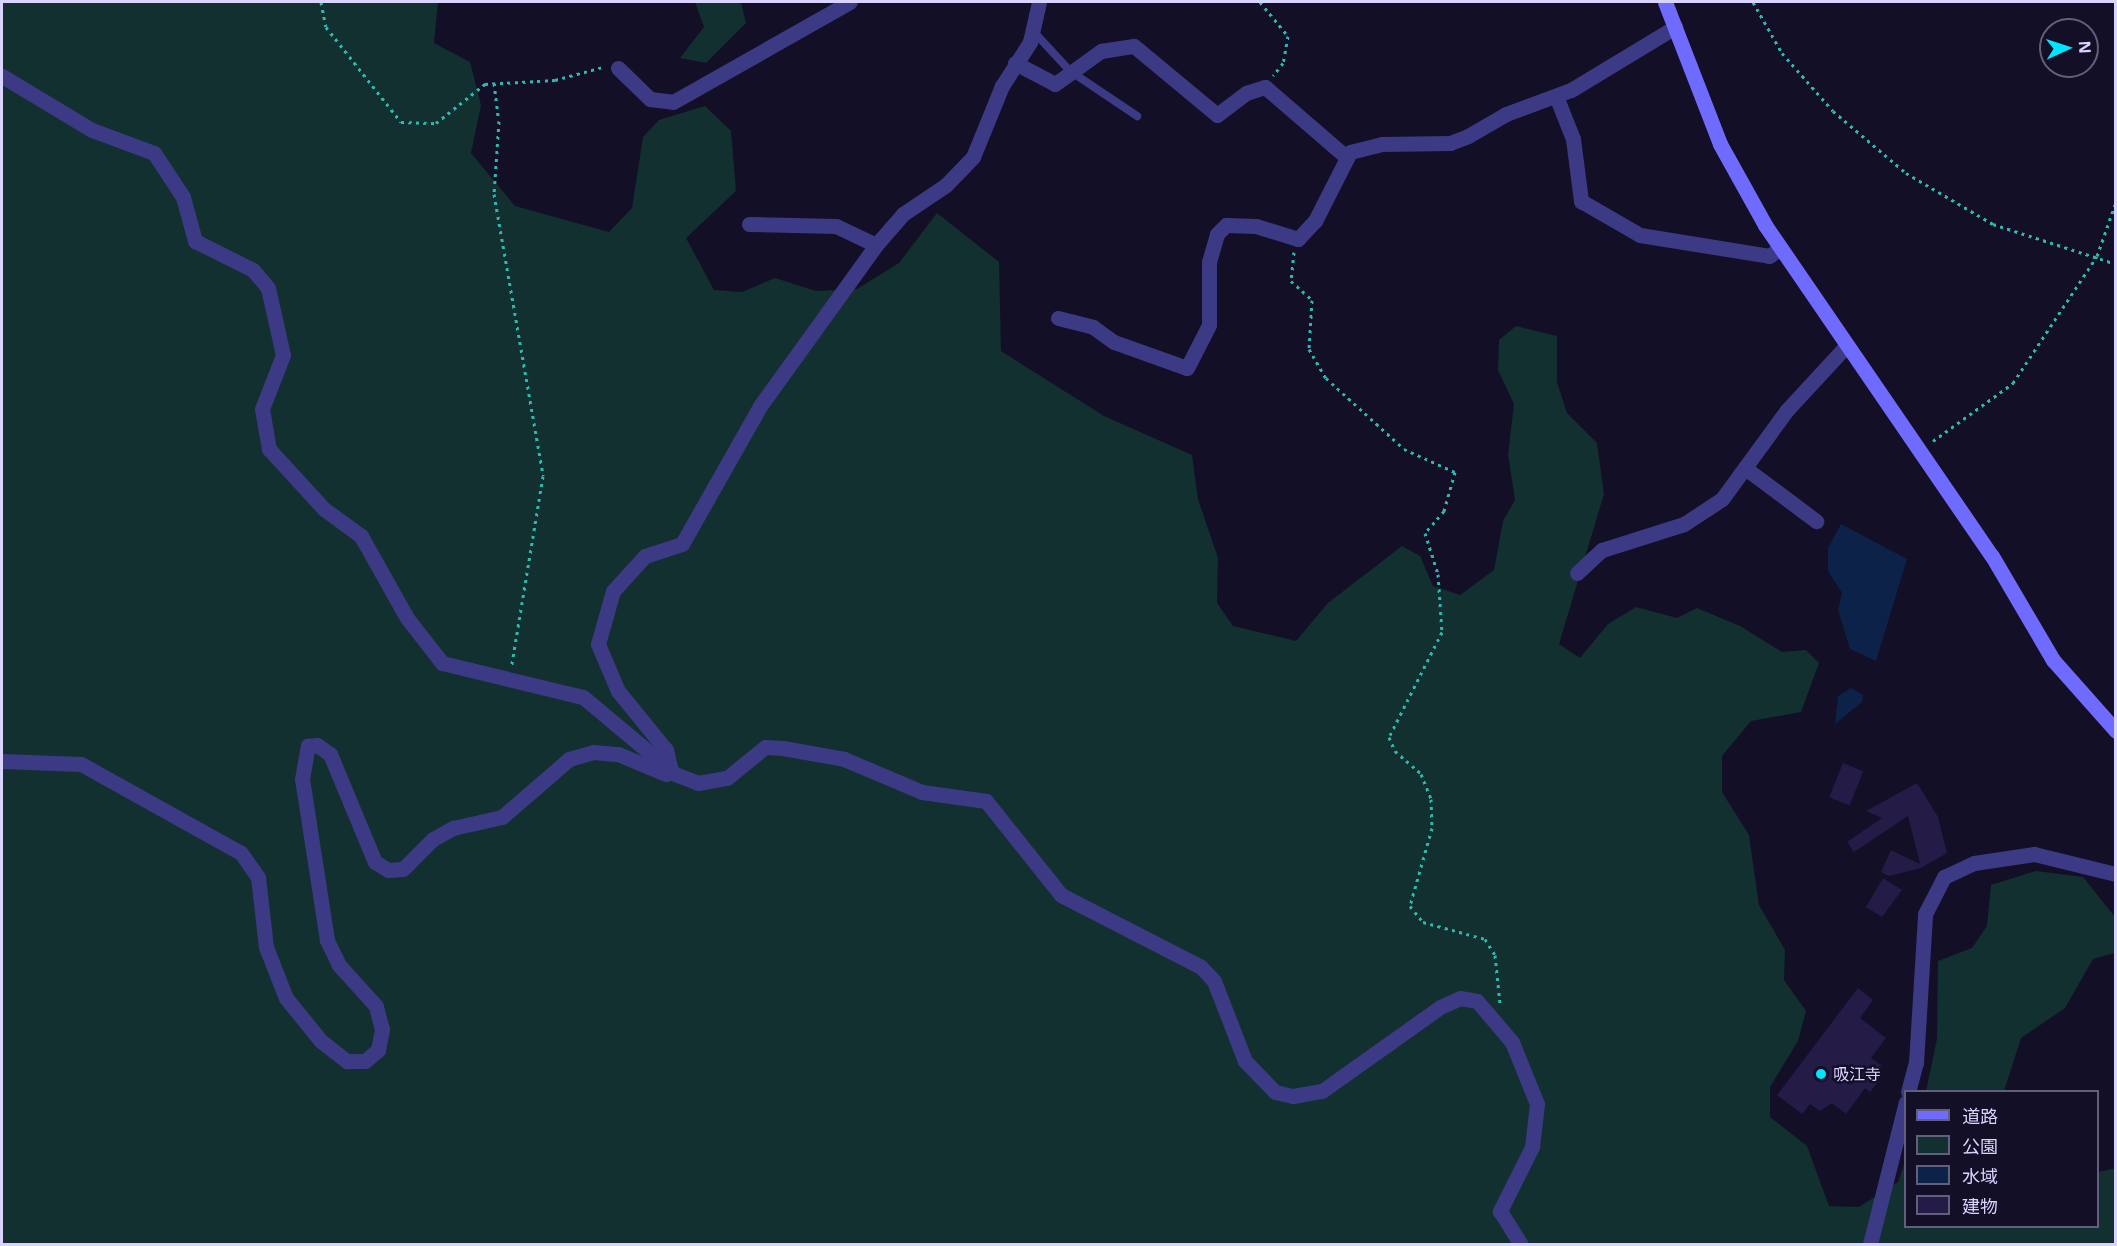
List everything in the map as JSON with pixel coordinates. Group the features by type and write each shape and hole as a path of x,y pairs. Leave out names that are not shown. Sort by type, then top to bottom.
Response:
{"street":[{"path":"618,68 650,99 673,102 850,2"},
{"path":"673,772 666,750 618,691 598,644 612,591 633,564 645,556 670,551 697,525 760,406 876,245 903,214 946,185 973,157 1033,31 1040,2"},
{"path":"1665,2 1736,178 1780,248 1919,450 2053,660 2115,731"},
{"path":"1058,318 1094,327 1114,342 1187,368 1209,326 1209,262 1217,234 1237,223 1298,239 1315,221 1346,157 1382,144 1450,143 1556,96 1675,27"},
{"path":"1016,63 1055,84 1070,71 1101,51 1134,46 1217,115 1246,93 1265,87 1346,157"},
{"path":"2,76 92,130 154,153 183,197 195,241 254,270 268,288 283,355 262,409 269,449 324,509 361,536 432,654 456,669 583,697 673,772"},
{"path":"1556,96 1573,139 1581,201 1640,235 1769,256 1780,248"},
{"path":"749,224 836,226 876,245"},
{"path":"1577,573 1602,550 1692,519 1722,499 1787,410 1847,345"},
{"path":"1745,468 1816,521"},
{"path":"2,760 81,765 241,853 258,878 266,947 286,998 321,1041 347,1061 365,1061 378,1050 382,1029 376,1006 339,965 327,940 302,779 308,746 317,745 330,754 375,862 388,870 403,869 433,838 453,828 502,817 569,759 593,752 618,754 713,784 752,753 783,748 844,759 922,792 986,801 1061,895 1201,967 1214,981 1245,1061 1275,1092 1308,1095 1330,1087 1461,998 1477,1001 1503,1026 1537,1104 1532,1147 1500,1211 1521,1245"},
{"path":"1909,1090 1916,1063 1925,915 1944,877 1974,862 2034,854 2115,874"},
{"path":"1870,1245 1904,1106"}],"lane":[{"path":"1033,31 1070,71 1137,116"}],"path":[{"path":"321,2 326,27 401,122 436,123 475,88 494,82 555,80 618,68"},
{"path":"1260,2 1288,36 1282,63 1265,87"},
{"path":"1753,2 1782,53 1833,111 1906,173 1993,224 2097,256 2115,264"},
{"path":"494,82 500,121 494,194 543,476 508,679"},
{"path":"1919,450 2013,383 2097,256 2115,202"},
{"path":"1298,239 1291,281 1312,300 1308,339 1314,361 1404,449 1455,472 1444,511 1425,533 1438,574 1442,632 1389,737 1395,751 1421,774 1431,799 1432,828 1410,906 1423,922 1485,939 1495,955 1503,1026"}],"green space":[{"path":"2,2 438,2 434,43 470,62 481,105 471,153 515,206 609,232 632,208 643,137 659,120 705,106 731,131 736,191 686,238 714,290 742,292 775,278 816,291 857,289 899,263 937,213 999,262 1001,351 1104,416 1192,455 1198,499 1218,558 1217,603 1233,626 1296,641 1328,603 1402,546 1420,556 1433,586 1460,595 1494,570 1503,521 1515,500 1508,454 1514,404 1498,370 1499,340 1516,326 1557,336 1557,382 1567,413 1597,443 1604,494 1559,644 1580,658 1608,624 1636,607 1677,618 1697,608 1740,626 1782,652 1806,650 1819,663 1801,712 1751,721 1722,756 1722,792 1749,835 1759,905 1785,950 1784,980 1806,1011 1798,1041 1770,1087 1770,1117 1807,1146 1829,1206 1859,1207 1898,1182 1904,1165 1904,1228 2099,1228 2099,1172 2116,1168 2115,1244 2,1244"},
{"path":"695,2 741,2 746,23 706,63 680,58 704,27"},
{"path":"2036,871 2083,877 2115,917 2115,953 2093,959 2065,1008 2021,1038 2004,1090 1926,1090 1937,1039 1938,961 1972,948 1987,926 1991,885"}],"water":[{"path":"1841,524 1907,559 1876,661 1850,649 1838,610 1842,593 1828,571 1828,548"},
{"path":"1851,688 1863,695 1862,702 1835,724 1838,696"}],"building":[{"path":"1843,763 1863,771 1850,806 1829,797"},
{"path":"1917,783 1938,817 1947,853 1921,868 1889,876 1881,872 1891,850 1920,864 1908,816 1854,852 1847,842 1882,818 1866,811"},
{"path":"1883,878 1902,890 1882,917 1866,907"},
{"path":"1858,988 1873,1000 1860,1018 1886,1038 1871,1058 1882,1066 1873,1077 1879,1081 1870,1092 1865,1088 1846,1114 1832,1103 1820,1111 1810,1104 1802,1114 1777,1095"}],"place":[{"name":"吸江寺","path":"1821,1074"}]}
